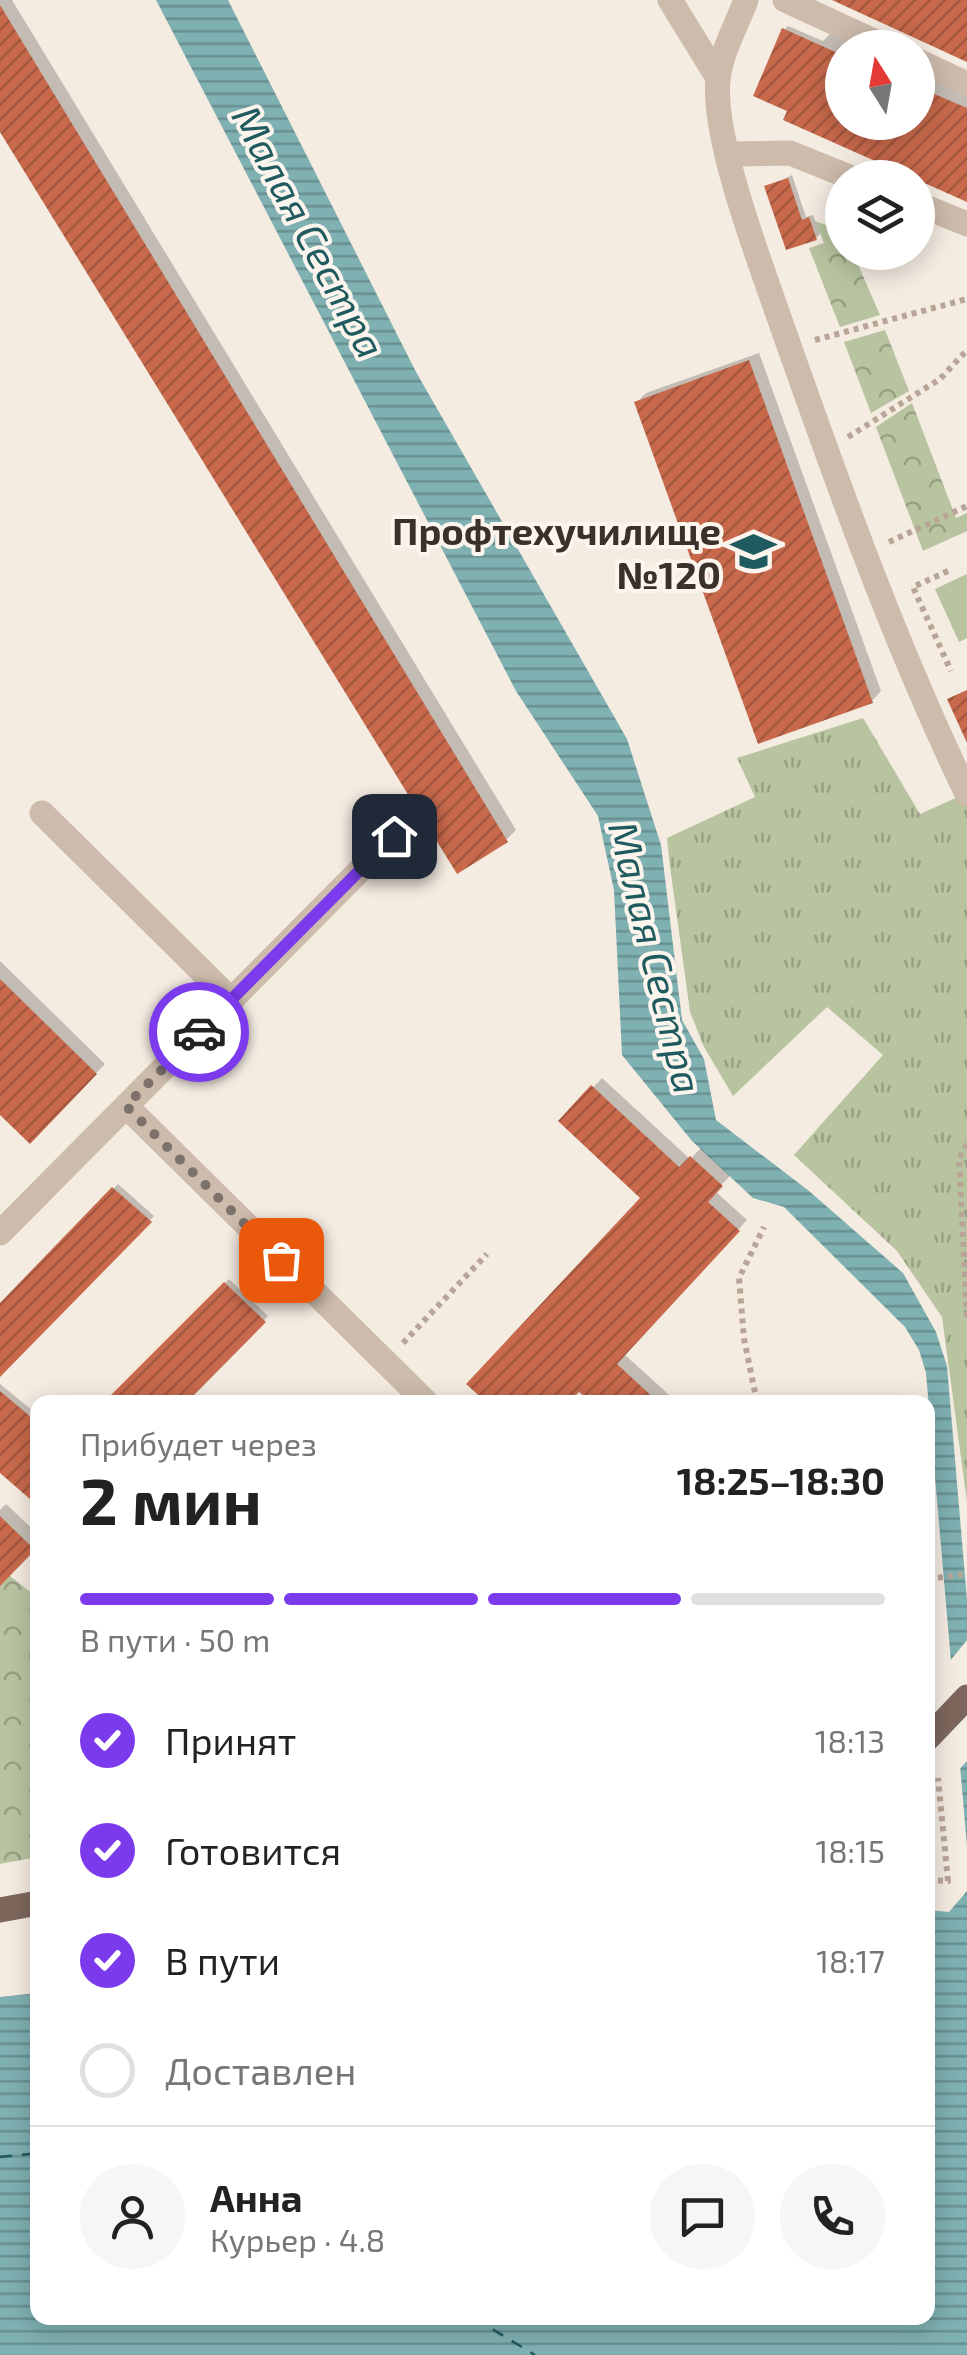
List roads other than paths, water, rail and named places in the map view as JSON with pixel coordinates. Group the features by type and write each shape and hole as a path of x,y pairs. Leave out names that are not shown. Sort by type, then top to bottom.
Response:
{"main road":[{"path":"935,1731 967,1697"},
{"path":"0,1910 30,1904"}],"lane":[{"path":"670,0 718,78"},
{"path":"746,0 718,78 728,154 755,247 826,450 916,688 967,794"},
{"path":"785,0 849,30"},
{"path":"935,69 967,84"},
{"path":"728,154 790,152 825,167"},
{"path":"935,211 967,224"},
{"path":"42,813 231,1000"},
{"path":"0,1233 394,836"},
{"path":"126,1106 419,1395"}],"water":[{"name":"Малая Сестра","path":"156,0 228,0 416,372 627,739 661,845 682,1020 704,1059 716,1120 809,1191 903,1273 936,1332 947,1366 967,1600 967,1846 935,1477 935,1395 928,1395 919,1350 905,1327 784,1207 753,1198 692,1141 622,1055 614,890 598,816 516,691"},
{"path":"967,1891 967,2355 0,2355 0,1997 30,1994 30,2325 935,2325 935,1911 949,1912"}],"place":[{"name":"Профтехучилище №120","path":"754,552"}]}
